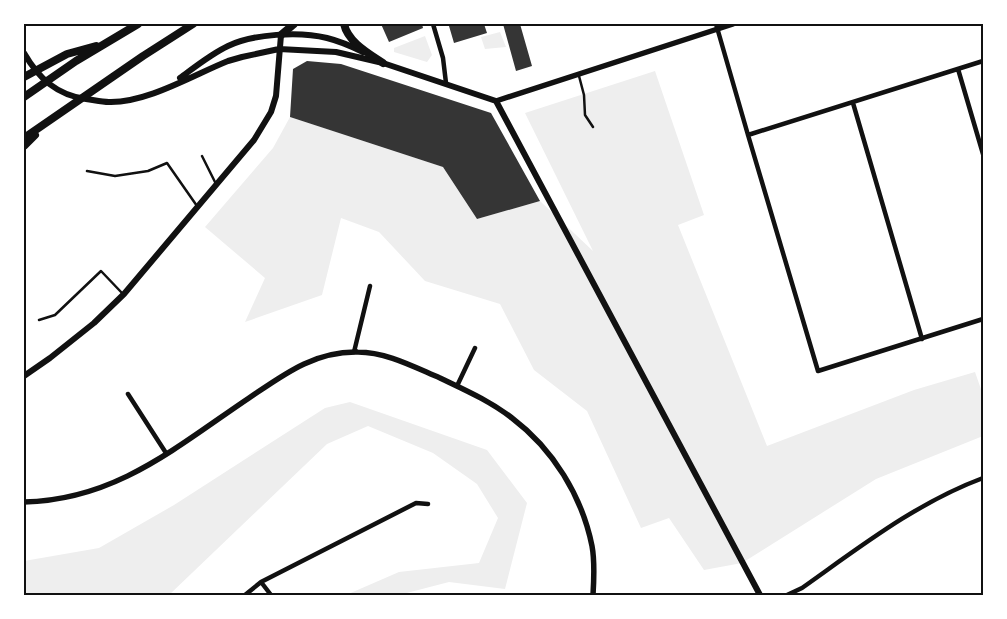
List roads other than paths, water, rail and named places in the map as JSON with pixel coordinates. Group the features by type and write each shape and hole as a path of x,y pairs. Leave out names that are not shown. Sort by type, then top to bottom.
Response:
{"highway":[{"path":"24,97 76,61 138,24"},
{"path":"24,138 143,56 194,24"},
{"path":"281,35 294,24"},
{"path":"344,24 352,39 364,50 383,62"},
{"path":"24,77 67,54 106,43"},
{"path":"24,146 60,114"}],"main road":[{"path":"24,376 94,323 124,294 254,140 271,112 278,78 281,35"},
{"path":"159,91 227,46 242,40 281,35 326,37 351,46 383,62"},
{"path":"24,53 38,74 51,86 65,94 110,102 129,100 159,91 228,61 279,49 336,52 383,62 496,101 760,595"}],"street":[{"path":"433,24 443,58 446,83"},
{"path":"496,101 717,26 733,24"},
{"path":"717,26 818,371 983,319"},
{"path":"748,135 983,61"},
{"path":"958,69 983,154"},
{"path":"853,103 922,339"},
{"path":"354,352 370,286"},
{"path":"457,386 475,348"},
{"path":"24,502 69,498 102,488 133,474 296,366 331,355 354,352 383,356 405,363 482,398 524,427 550,456 566,477 578,500 588,530 592,548 593,595"},
{"path":"128,394 166,453"},
{"path":"787,595 802,588 906,515 958,487 983,478"},
{"path":"245,595 262,582 416,503 428,504"},
{"path":"262,582 271,595"}],"lane":[{"path":"578,74 584,95 585,115 593,126"},
{"path":"202,156 217,185"},
{"path":"87,171 115,176 148,171 167,163 198,207"},
{"path":"39,320 55,314 101,271 124,294"}]}
